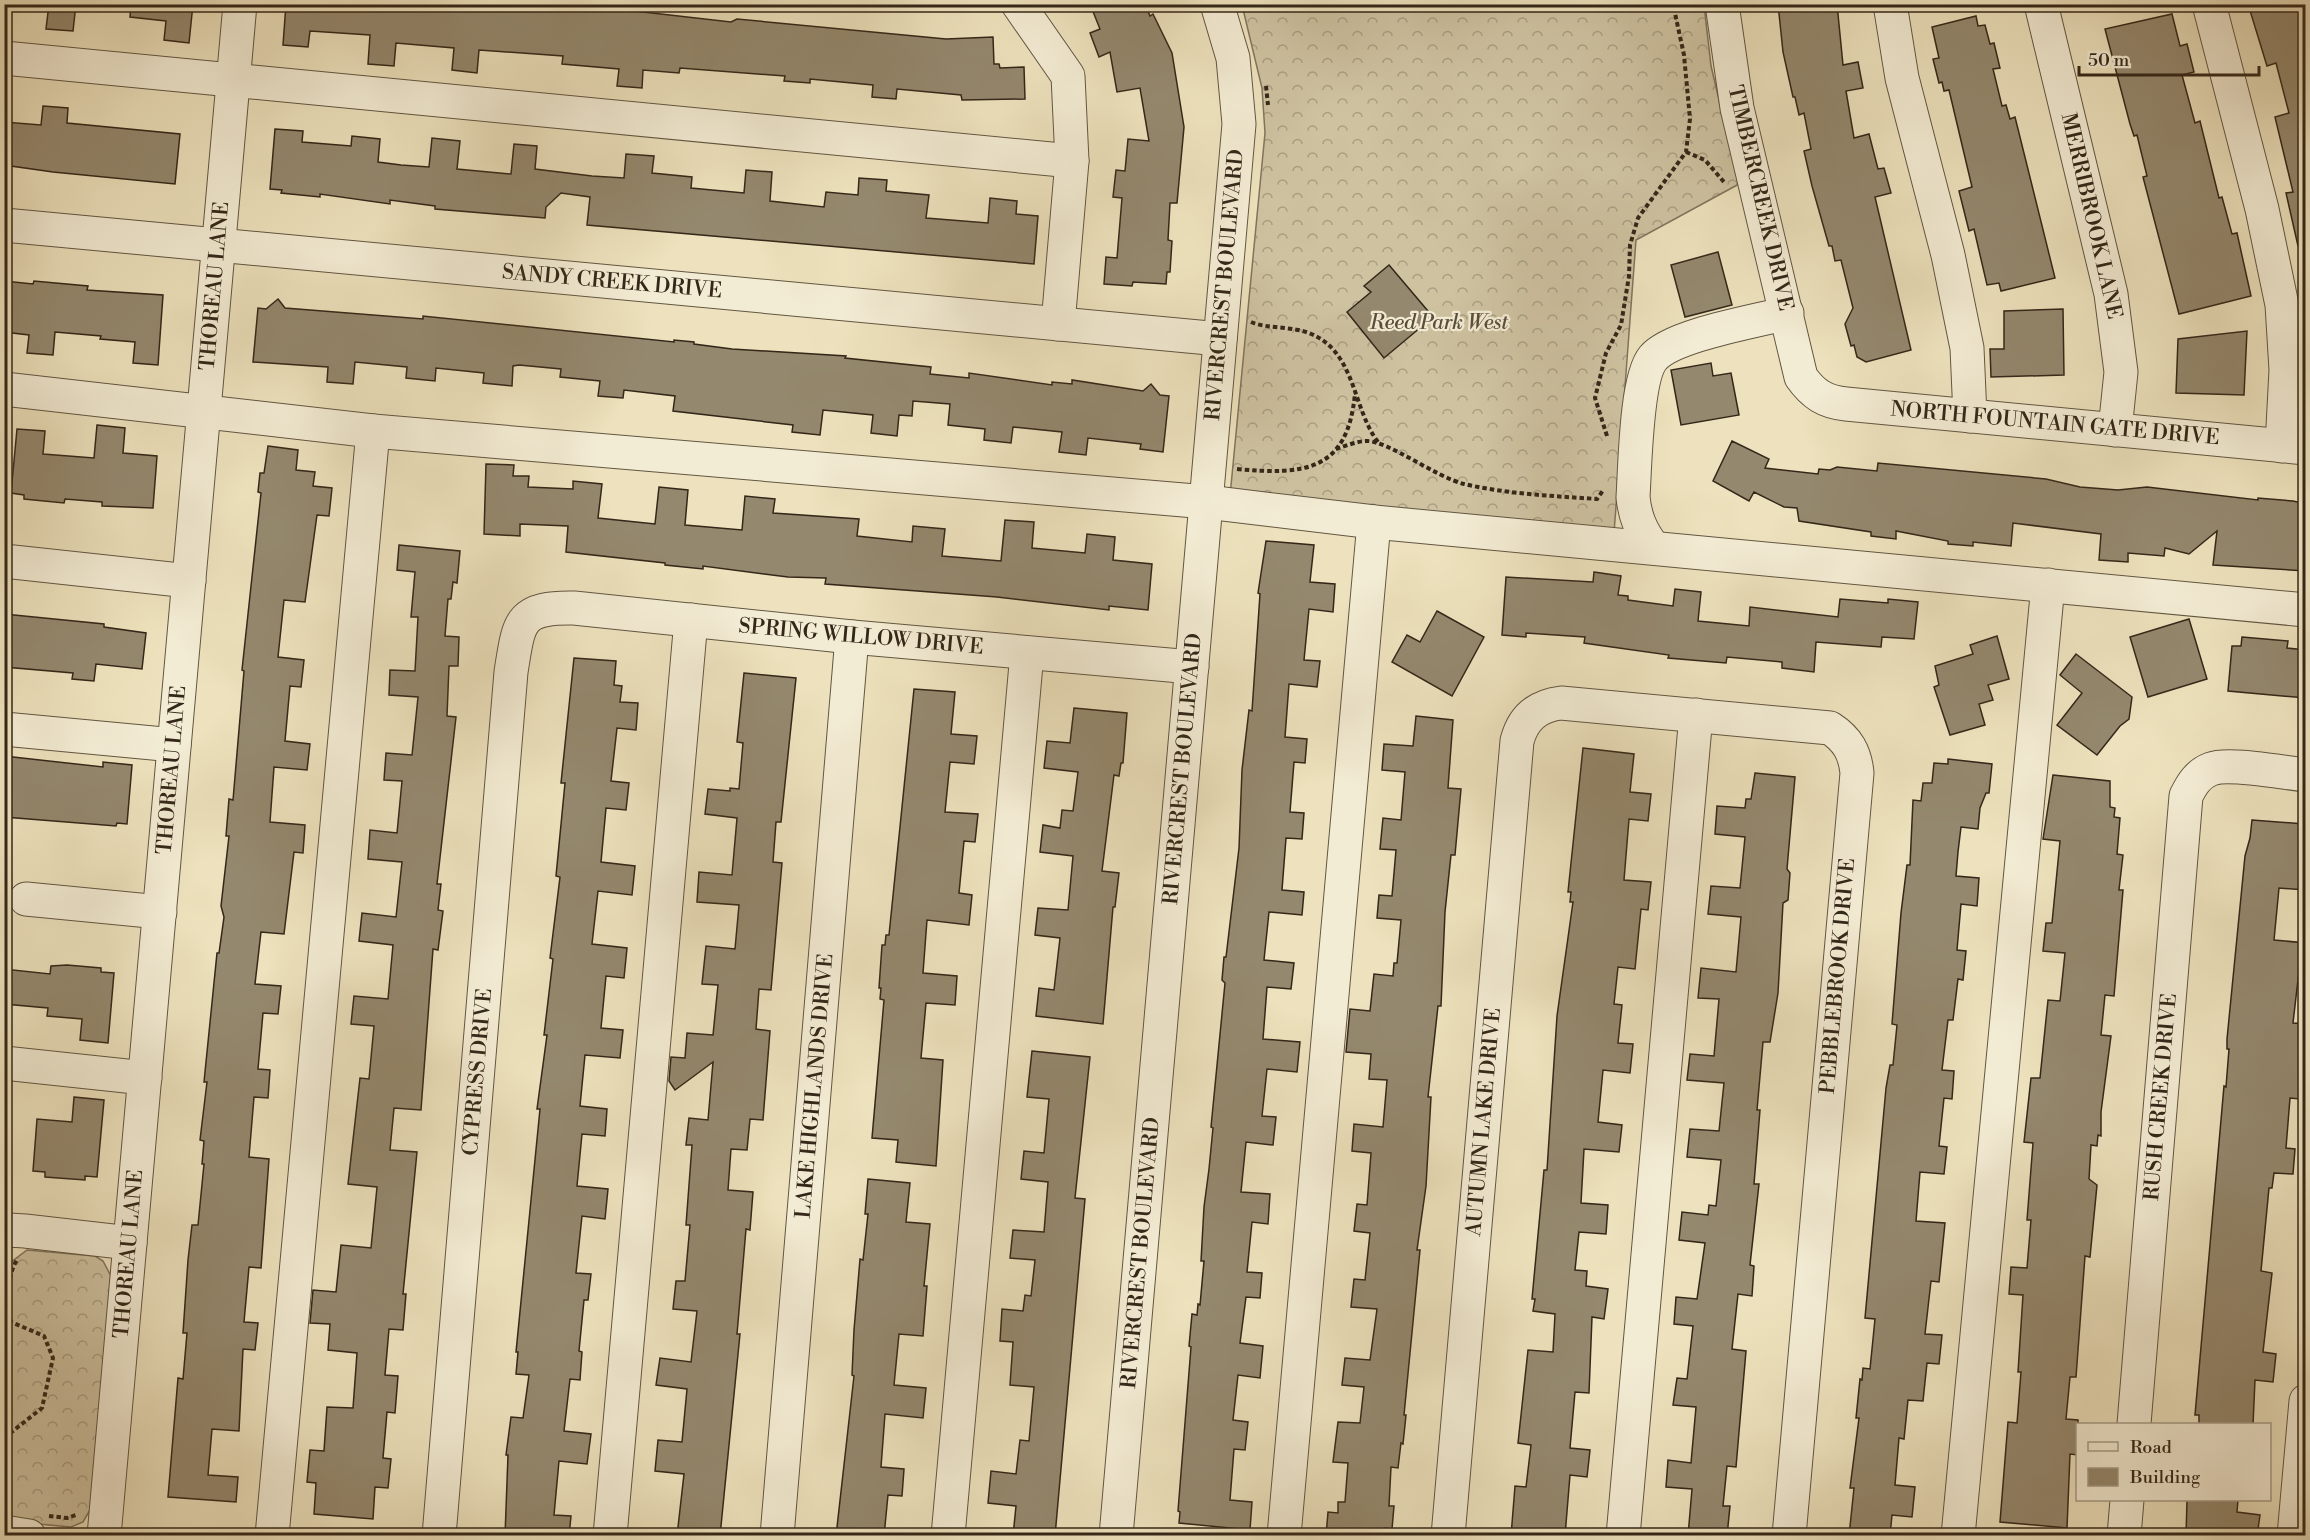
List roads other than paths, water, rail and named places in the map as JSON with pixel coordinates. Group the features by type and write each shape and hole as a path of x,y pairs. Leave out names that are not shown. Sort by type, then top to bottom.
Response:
{"street":[{"name":"THOREAU LANE","path":"104,1536 240,4"},
{"path":"1018,4 1068,76 1072,161 1058,324"},
{"name":"RIVERCREST BOULEVARD","path":"1116,1536 1192,667 1218,503 1220,339 1239,124 1233,58 1217,4"},
{"name":"TIMBERCREEK DRIVE","path":"1722,4 1737,108 1753,184 1801,376 1809,388"},
{"path":"1890,4 1902,78 1948,255 1967,348 1970,416"},
{"name":"MERRIBROOK LANE","path":"2041,4 2111,294 2121,372 2115,430"},
{"path":"2209,4 2262,209 2282,306 2294,447"},
{"path":"4,58 1072,161"},
{"name":"SANDY CREEK DRIVE","path":"4,225 1220,339"},
{"path":"1653,547 1642,533 1635,514 1633,497 1644,377 1653,358 1681,340 1787,313"},
{"name":"NORTH FOUNTAIN GATE DRIVE","path":"1809,388 1832,403 2294,447"},
{"path":"4,389 373,431 1218,503 1374,522 2306,610"},
{"path":"272,1536 373,431"},
{"path":"1284,1536 1374,522"},
{"path":"4,561 189,581"},
{"path":"1958,1536 2048,585"},
{"name":"SPRING WILLOW DRIVE","path":"531,612 552,608 574,608 852,637 1192,667"},
{"name":"CYPRESS DRIVE","path":"439,1536 511,672 522,623 531,612"},
{"path":"610,1536 691,620"},
{"name":"LAKE HIGHLANDS DRIVE","path":"777,1536 852,637"},
{"path":"948,1536 1027,653"},
{"name":"PEBBLEBROOK DRIVE","path":"1532,714 1540,708 1561,703 1830,728 1842,735 1856,759 1857,773 1789,1536"},
{"name":"AUTUMN LAKE DRIVE","path":"1448,1536 1517,741 1520,731 1532,714"},
{"path":"1623,1536 1696,715"},
{"path":"4,729 174,745"},
{"name":"RUSH CREEK DRIVE","path":"2134,1423 2186,796 2192,784 2201,774 2213,768 2226,767 2306,775"},
{"path":"26,899 160,912"},
{"path":"4,1063 145,1078"},
{"path":"14,1244 9,1230 130,1243"},
{"path":"2294,1536 2306,1401"},
{"path":"2124,1536 2127,1501"},
{"path":"4,1532 29,1536"}],"park label":[{"name":"Reed Park West","path":"1439,323"}]}
